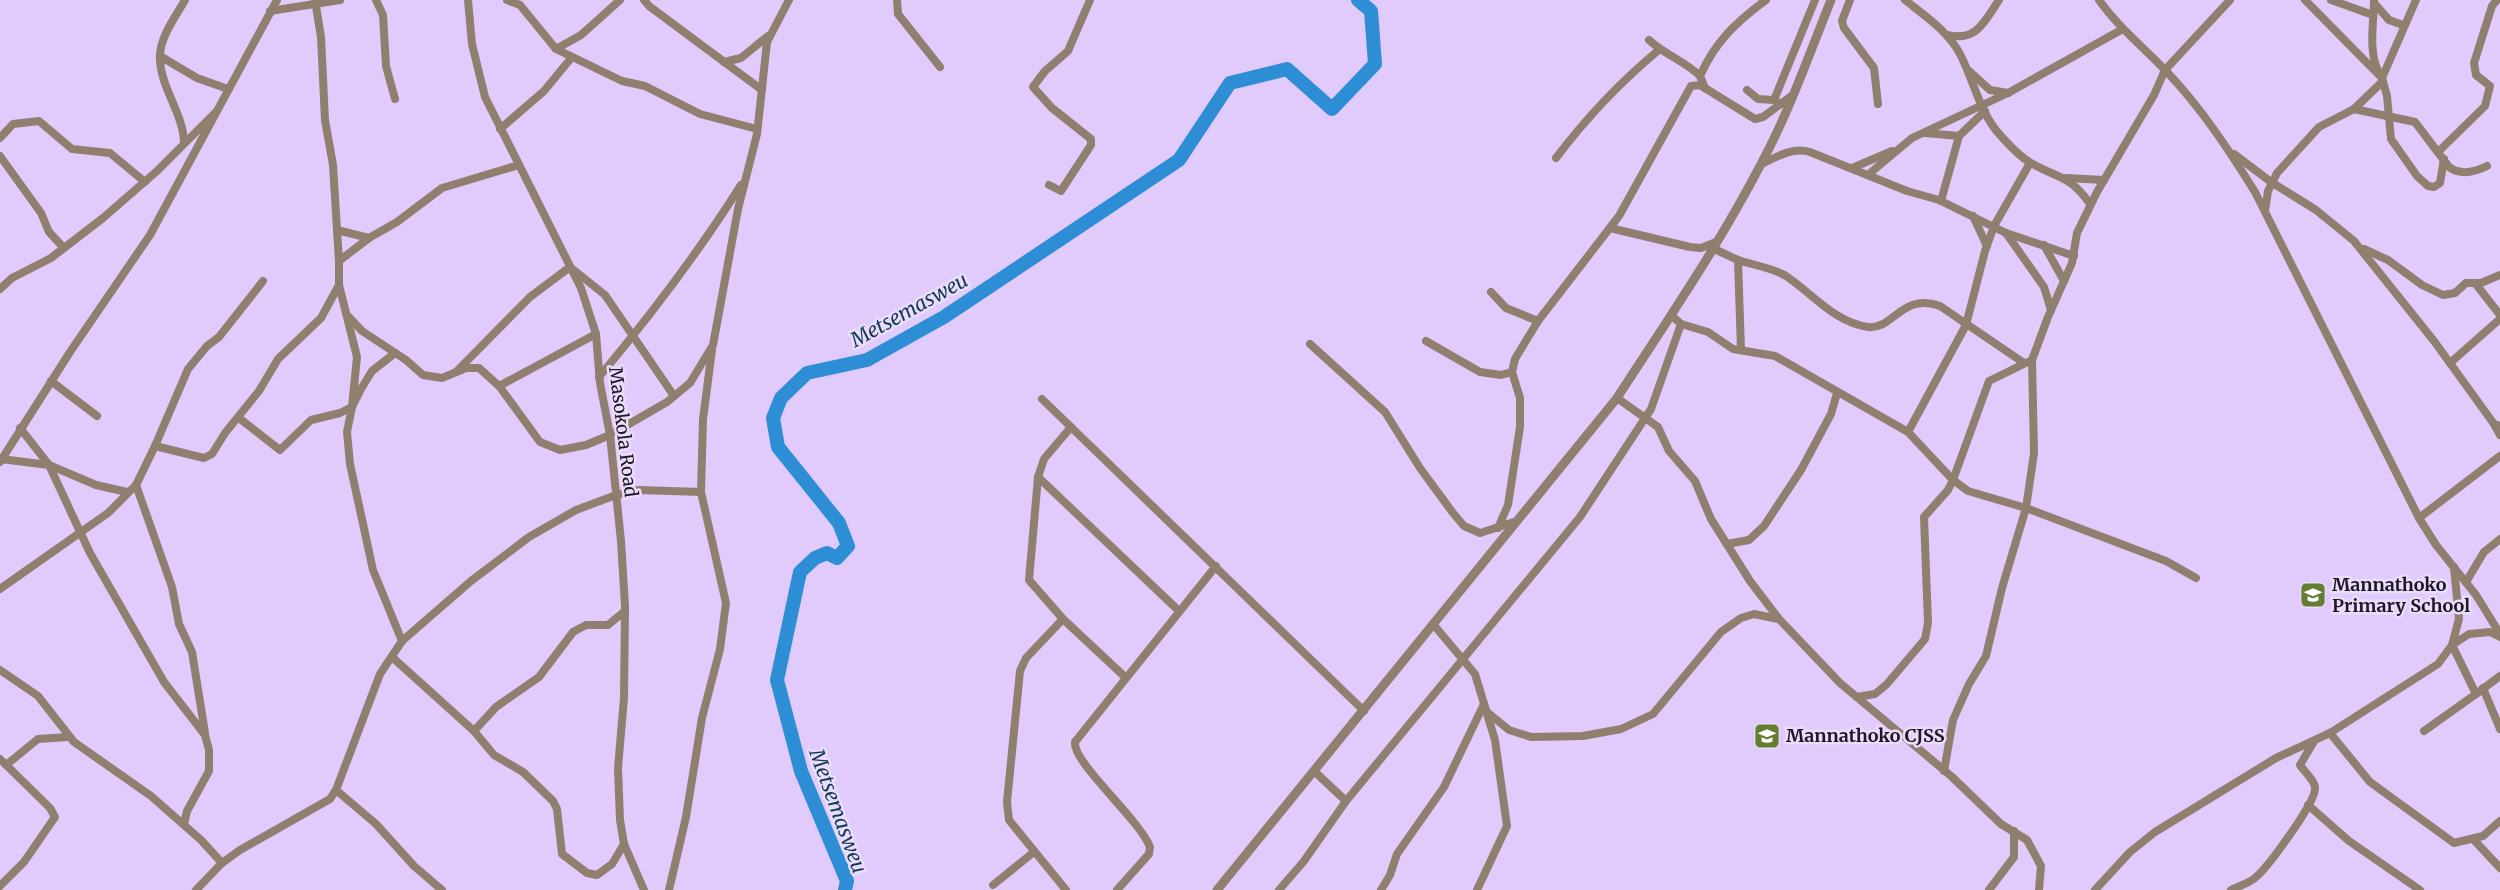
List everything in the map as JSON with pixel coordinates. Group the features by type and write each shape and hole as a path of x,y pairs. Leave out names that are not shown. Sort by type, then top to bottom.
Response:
{"street":[{"path":"184,142 181,122 160,56 166,35 185,0"},
{"path":"127,492 96,485 49,465 1,460 51,381 150,235 277,0"},
{"path":"270,11 340,0"},
{"path":"376,0 383,15 386,66 395,99"},
{"name":"Masokola Road","path":"468,0 472,44 485,97 570,267 588,306 596,334 599,376 610,435 625,611 624,698 618,768 620,820 624,844 644,890"},
{"path":"507,0 520,5 556,49 622,81 645,86 700,114 757,129"},
{"path":"556,49 581,35 620,0"},
{"path":"644,0 762,90"},
{"path":"724,62 741,58 769,35 789,0"},
{"path":"897,0 898,14 940,67"},
{"path":"1049,185 1061,191 1091,145 1091,139 1052,108 1033,87 1045,71 1068,51 1090,0"},
{"path":"1700,76 1710,54 1720,40 1745,14 1766,0"},
{"path":"1217,890 1617,398 1672,316 1762,164 1794,94 1831,0"},
{"path":"1850,0 1842,21 1844,28 1874,68 1878,104"},
{"path":"1905,0 1947,34 1967,68 1984,109 2000,136 2030,163 2066,178 2079,188 2090,204"},
{"path":"1947,34 1967,37 1974,33 1999,0"},
{"path":"2110,0 2101,3 2121,30 2165,70 2229,150 2265,213 2419,518 2466,582 2500,636"},
{"path":"2217,14 2222,0"},
{"path":"1944,771 1953,720 1969,684 1986,656 2002,588 2026,508 2034,453 2028,362 2074,256 2077,233 2090,204 2148,107 2165,70 2230,0"},
{"path":"2305,0 2382,79"},
{"path":"2331,0 2373,15"},
{"path":"2265,213 2271,182 2319,127 2354,109 2382,79 2411,4 2416,0"},
{"path":"2438,152 2485,106 2490,86 2476,75 2474,63 2492,6 2498,1"},
{"path":"2374,2 2389,20 2403,26"},
{"path":"2374,2 2374,62 2382,79 2391,139 2422,182 2434,186 2440,183 2444,159"},
{"path":"315,3 321,37 325,120 333,165 339,285 348,316 357,372 347,432 350,464 373,570 402,641"},
{"path":"1778,102 1812,3"},
{"path":"1852,168 1896,149 1922,133 1984,109 2008,93 2121,30"},
{"path":"669,890 686,817 702,718 720,649 726,603 701,492 703,419 713,345 757,129 769,35"},
{"path":"1649,40 1660,50 1690,66 1700,76 1705,88"},
{"path":"1556,158 1579,127 1610,94 1660,50"},
{"path":"160,56 197,78 228,89"},
{"path":"500,129 544,92 572,57"},
{"path":"1967,68 1990,90 2008,93"},
{"path":"1498,528 1508,506 1520,427 1520,398 1512,372 1515,360 1538,321 1629,201 1691,86 1696,84 1705,88 1755,118 1763,117 1778,102 1794,94"},
{"path":"1747,90 1758,99 1778,102"},
{"path":"1941,201 1959,136 1984,109"},
{"path":"2354,109 2415,122 2456,171 2470,172 2487,166"},
{"path":"0,289 12,278 64,248 145,182 219,110"},
{"path":"0,138 13,124 39,121 72,149 110,153 145,182"},
{"path":"1922,133 1959,136"},
{"path":"1762,164 1789,151 1800,149 1869,174 1907,191 1941,201 2007,233 2074,256"},
{"path":"1869,174 1896,149"},
{"path":"2229,150 2271,182 2316,210 2358,245 2497,425 2500,435"},
{"path":"0,156 41,213 49,232 64,248"},
{"path":"1908,432 1966,325 1994,226 2030,163"},
{"path":"339,261 442,188 519,165"},
{"path":"2066,178 2104,180"},
{"path":"599,376 698,253 745,179"},
{"path":"1973,216 1987,246"},
{"path":"1610,228 1690,247 1701,248 1714,245 1738,260 1783,275 1826,308 1866,327 1878,326 1907,307 1928,302 1940,306 1966,325 2028,362"},
{"path":"337,230 369,238"},
{"path":"2007,233 2044,287 2051,310"},
{"path":"2358,245 2388,260 2422,285 2443,295 2455,293 2466,283 2475,283 2500,276"},
{"path":"2044,246 2064,281"},
{"path":"1738,260 1741,350"},
{"path":"456,372 530,297 570,267 605,295 674,396"},
{"path":"0,589 108,513 136,484 155,446 181,380 207,346 219,337 263,281"},
{"path":"2450,363 2500,317 2475,283"},
{"path":"155,446 198,457 209,456 239,418 278,359 321,318 339,285"},
{"path":"1491,292 1506,308 1538,321"},
{"path":"348,316 362,331 429,377 442,378 466,368 479,368 499,386 544,445 560,450 573,448 610,435 674,396 690,383 713,345"},
{"path":"1672,316 1681,324 1708,332 1727,346 1774,356 1908,432 1953,480 1968,492 2026,508 2166,561 2196,578"},
{"path":"1279,890 1304,861 1346,801 1580,517 1653,404 1681,324"},
{"path":"499,386 596,334"},
{"path":"1426,341 1480,372 1500,375 1512,372"},
{"path":"1310,344 1389,416 1420,468 1464,526 1480,533 1517,521"},
{"path":"239,418 280,450 311,420 340,413 352,407 372,371 395,353"},
{"path":"1857,697 1879,692 1925,639 1928,623 1922,524 1927,512 1948,490 1953,480 1989,381 2028,362"},
{"path":"51,381 97,416"},
{"path":"1727,544 1749,540 1764,526 1801,470 1831,414 1837,393"},
{"path":"1617,398 1658,427 1669,451 1695,481 1712,519 1750,581 1779,620 1857,697 1944,771 2001,824 2027,840 2039,860 2039,890"},
{"path":"1042,399 1364,711"},
{"path":"1071,427 1044,459 1038,477 1029,580 1063,619 1125,677"},
{"path":"20,428 49,465 80,533 164,682 205,735"},
{"path":"2419,518 2500,456"},
{"path":"1038,477 1179,611"},
{"path":"136,484 171,587 179,624 192,652 209,750 209,771 189,807 184,824"},
{"path":"196,890 222,863 250,844 305,816 330,799 336,790 372,690 402,641 471,581 529,537 576,510 616,495 639,490 701,492"},
{"path":"2466,582 2484,552 2500,539"},
{"path":"1117,890 1149,854 1150,847 1115,798 1076,755 1075,742 1216,566"},
{"path":"2095,890 2130,852 2155,832 2276,758 2313,743 2330,733 2438,664 2452,645 2459,619 2454,567"},
{"path":"474,731 496,707 539,677 573,632 586,625 608,625 625,611"},
{"path":"1486,708 1509,730 1531,737 1583,736 1621,729 1653,714 1721,632 1741,618 1754,614 1779,620"},
{"path":"1063,619 1026,658 1020,670 1007,802 1010,819 1066,890"},
{"path":"1433,624 1464,660 1481,687 1495,740 1507,826 1477,890"},
{"path":"2452,645 2478,631 2500,636"},
{"path":"2452,645 2500,729"},
{"path":"392,657 474,731 494,755 526,774 553,801 557,809 562,854 587,873 597,874 609,867 624,844"},
{"path":"0,670 38,696 68,736 172,813 222,863"},
{"path":"2424,731 2500,676"},
{"path":"1381,890 1390,875 1397,854 1444,787 1486,708"},
{"path":"2330,733 2370,782 2454,843 2474,840 2500,821"},
{"path":"0,886 24,862 55,817 50,808 3,762 38,739 68,736"},
{"path":"2231,890 2258,876 2278,851 2308,805 2315,785 2300,765 2313,743"},
{"path":"1314,771 1346,801"},
{"path":"336,790 376,824 414,866 442,890"},
{"path":"2308,805 2349,841 2420,890"},
{"path":"172,813 189,807"},
{"path":"1989,890 2014,857 2014,831"},
{"path":"2474,840 2500,868"},
{"path":"993,885 1034,852"}],"waterway":[{"name":"Metsemasweu","path":"845,890 847,881 801,771 777,680 800,572 815,558 827,553 837,558 848,546 839,523 778,447 773,418 781,398 807,373 867,360 944,317 1179,160 1230,83 1287,69 1332,109 1375,64 1371,11 1358,0"}],"place":[{"name":"Mannathoko Primary School","path":"2313,595"},
{"name":"Mannathoko CJSS","path":"1767,736"}]}
